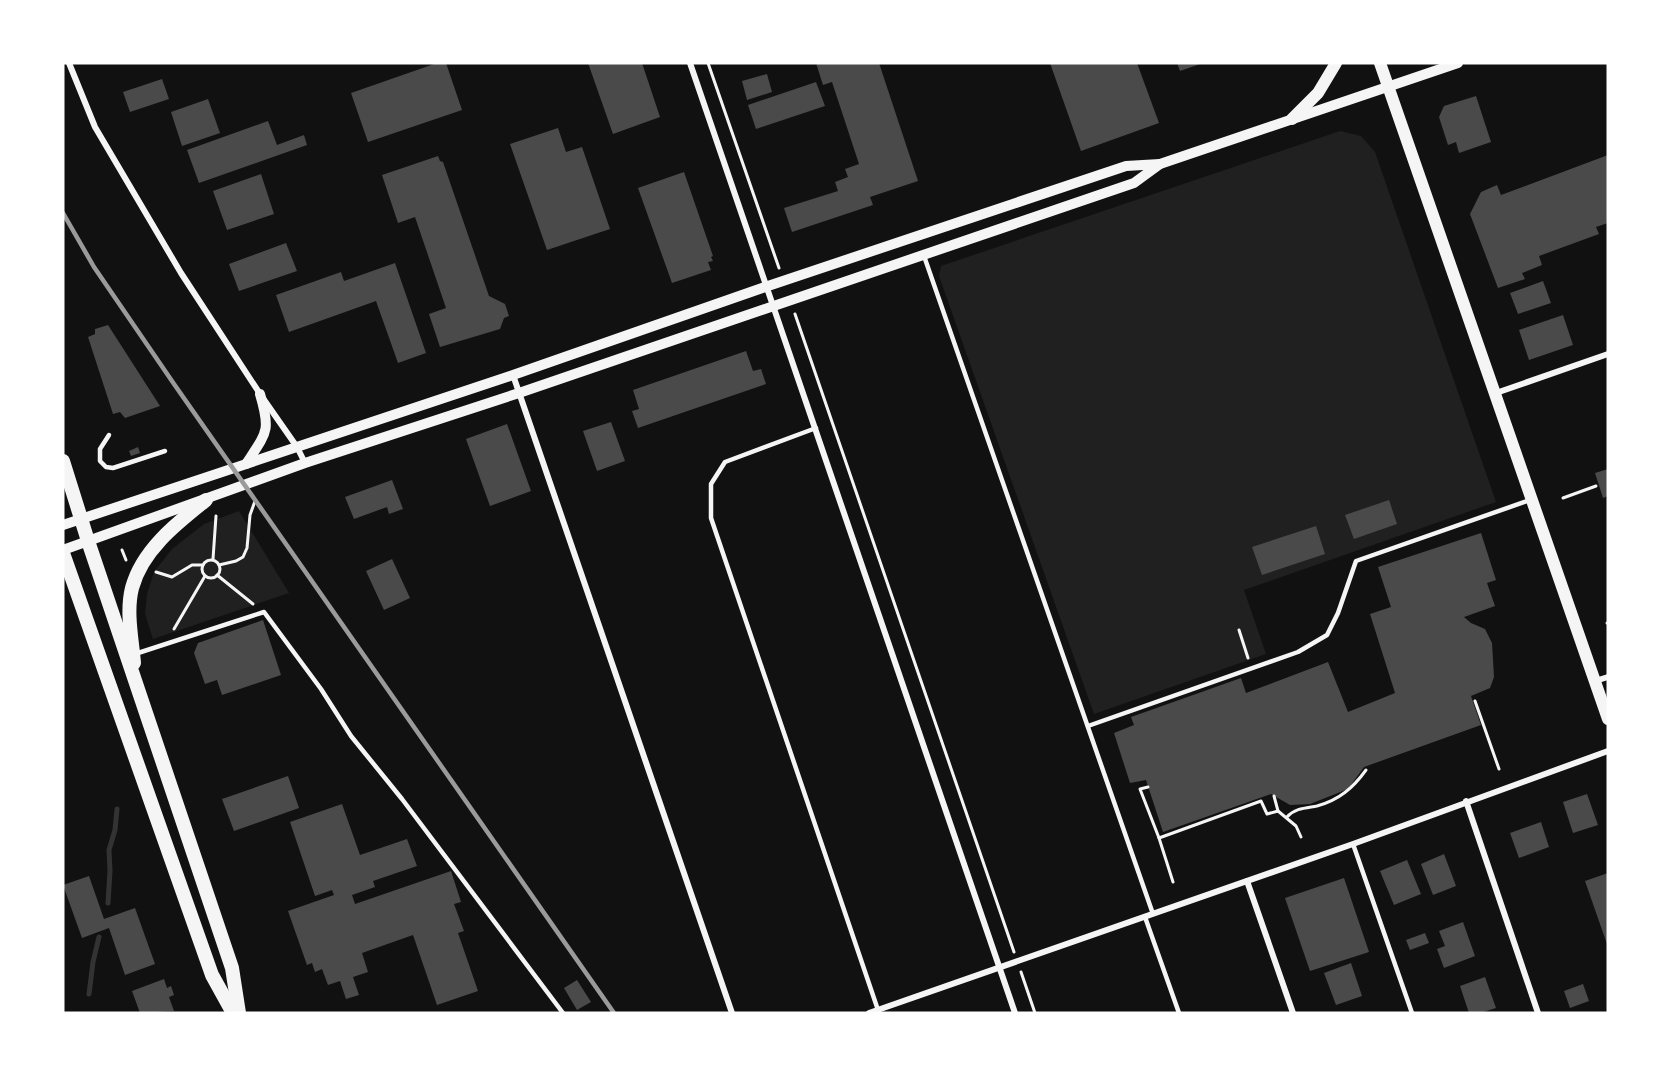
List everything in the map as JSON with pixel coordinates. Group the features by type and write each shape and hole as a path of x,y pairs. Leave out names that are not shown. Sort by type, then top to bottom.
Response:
{"highway":[{"path":"63,461 232,968 239,1013"},
{"path":"137,686 130,610 132,589 139,569 163,537 206,500"},
{"path":"63,551 212,975 233,1013"}],"main road":[{"path":"1292,119 1318,93 1336,63"},
{"path":"1380,63 1608,719"}],"street":[{"path":"69,63 95,127 181,273 297,447 305,463"},
{"path":"690,63 1015,1013"},
{"path":"63,525 513,375 768,286 1126,166 1160,164 1458,63"},
{"path":"63,551 305,463 519,393 1134,183 1160,164"},
{"path":"1496,393 1608,354"},
{"path":"513,375 732,1013"},
{"path":"246,464 265,434 267,419 260,394"},
{"path":"1595,681 1608,677"},
{"path":"869,1013 1353,844 1608,751"},
{"path":"1466,801 1538,1013"},
{"path":"1247,881 1293,1013"}],"lane":[{"path":"923,254 1153,914"},
{"path":"816,428 725,462 711,484 711,518 878,1010"},
{"path":"109,435 100,449 100,461 106,467 113,468 165,451"},
{"path":"1088,726 1298,652 1327,635 1338,613 1356,561 1533,500"},
{"path":"134,654 264,612 321,689 351,736 402,799 563,1013"},
{"path":"1353,844 1412,1013"},
{"path":"1144,917 1179,1013"}],"path":[{"path":"708,63 776,262"},
{"path":"795,313 1009,935"},
{"path":"1563,498 1596,486"},
{"path":"219,565 243,557 247,548 250,515 255,501"},
{"path":"213,560 216,516"},
{"path":"122,550 128,565"},
{"path":"213,560 219,565 220,571 211,578 205,576 202,571 203,565 213,560"},
{"path":"151,571 172,577 192,565 203,565"},
{"path":"217,575 264,612"},
{"path":"165,644 205,576"},
{"path":"1239,630 1251,669"},
{"path":"1474,701 1499,769"},
{"path":"1287,817 1291,812 1319,805 1346,793 1356,785 1366,770"},
{"path":"1148,786 1140,789 1173,882"},
{"path":"1274,796 1278,811 1296,826 1301,837"},
{"path":"1159,838 1261,801 1267,814 1278,811"},
{"path":"1020,971 1035,1013"}],"shaded area":[{"path":"1340,131 1361,136 1375,152 1496,502 1244,590 1266,654 1094,714 939,276 941,266"},
{"path":"239,511 289,593 153,639 145,614 147,594 154,572 172,549 204,524"}],"building":[{"path":"437,63 446,63 462,110 368,142 351,93"},
{"path":"588,63 642,63 660,117 613,134"},
{"path":"816,63 879,63 918,181 870,197 873,205 792,232 784,208 838,191 835,182 848,177 845,169 859,164 832,82 823,85"},
{"path":"1050,63 1137,63 1159,123 1081,151"},
{"path":"1177,63 1203,63 1180,71"},
{"path":"767,74 772,92 747,100 742,81"},
{"path":"162,79 169,99 130,112 123,92"},
{"path":"816,82 825,106 756,129 748,105"},
{"path":"1476,96 1491,142 1459,153 1456,142 1448,145 1439,117 1444,106"},
{"path":"208,99 220,133 182,146 171,112"},
{"path":"268,121 277,145 304,135 307,145 199,183 187,150"},
{"path":"558,128 566,152 582,147 610,229 547,250 510,144"},
{"path":"1608,155 1608,223 1596,227 1599,234 1539,256 1542,265 1522,273 1525,279 1498,288 1470,214 1481,192 1497,185 1501,195"},
{"path":"438,156 443,162 489,296 505,304 509,316 504,318 500,329 440,347 429,314 446,308 415,217 398,223 382,175"},
{"path":"684,172 713,261 708,262 711,270 672,283 638,188"},
{"path":"261,174 274,214 227,230 213,191"},
{"path":"286,243 297,271 239,291 229,264"},
{"path":"395,263 426,353 398,363 376,301 289,332 276,295 341,272 344,281"},
{"path":"1543,281 1551,303 1518,314 1510,293"},
{"path":"1563,315 1573,345 1529,360 1519,330"},
{"path":"108,325 160,406 125,418 120,412 113,414 88,337 95,334 95,329"},
{"path":"746,351 753,371 761,369 766,384 638,428 632,411 639,409 633,390"},
{"path":"611,422 625,461 597,471 583,431"},
{"path":"507,424 531,491 490,506 466,439"},
{"path":"138,447 140,453 131,456 129,451"},
{"path":"1608,469 1608,496 1603,498 1595,473"},
{"path":"392,480 403,509 389,514 387,507 354,519 345,497"},
{"path":"1389,500 1397,524 1354,539 1345,515"},
{"path":"1316,526 1325,554 1262,575 1252,547"},
{"path":"1481,533 1496,580 1487,583 1495,606 1464,617 1485,629 1492,643 1494,677 1490,688 1471,696 1481,725 1364,767 1348,789 1310,804 1290,805 1271,794 1163,832 1146,780 1130,783 1114,733 1134,725 1131,717 1241,678 1246,693 1328,662 1348,712 1395,693 1370,614 1391,607 1378,567"},
{"path":"392,559 410,598 384,610 366,571"},
{"path":"263,620 281,675 222,695 217,680 205,684 194,653 198,643"},
{"path":"288,776 299,808 234,831 222,799"},
{"path":"1587,794 1598,825 1573,833 1563,802"},
{"path":"342,804 360,855 407,839 417,866 373,881 375,887 352,895 355,904 451,871 461,902 454,904 464,931 458,933 478,991 437,1005 413,935 362,953 368,972 353,977 359,995 346,999 340,981 328,985 322,969 315,972 312,963 307,965 288,911 334,895 332,890 315,896 290,822"},
{"path":"1541,822 1549,847 1519,858 1510,833"},
{"path":"1444,854 1456,886 1433,895 1421,864"},
{"path":"1407,860 1421,894 1394,905 1380,871"},
{"path":"1608,873 1608,947 1585,881"},
{"path":"89,876 104,919 135,908 155,964 125,975 109,928 82,938 63,885"},
{"path":"1344,878 1369,952 1310,971 1285,898"},
{"path":"1463,922 1475,956 1444,968 1437,949 1445,946 1439,931"},
{"path":"1425,933 1429,943 1410,950 1406,940"},
{"path":"1351,963 1362,996 1336,1005 1324,973"},
{"path":"1485,977 1496,1008 1480,1013 1469,1013 1460,986"},
{"path":"164,979 167,988 171,986 174,995 169,997 174,1011 140,1013 132,991"},
{"path":"577,980 591,1002 577,1010 564,988"},
{"path":"1583,984 1589,1001 1570,1008 1564,991"}],"waterway":[{"path":"108,903 109,850 115,830 117,809"},
{"path":"89,994 99,937"}],"railway":[{"path":"63,213 94,267 174,384 614,1013"}]}
